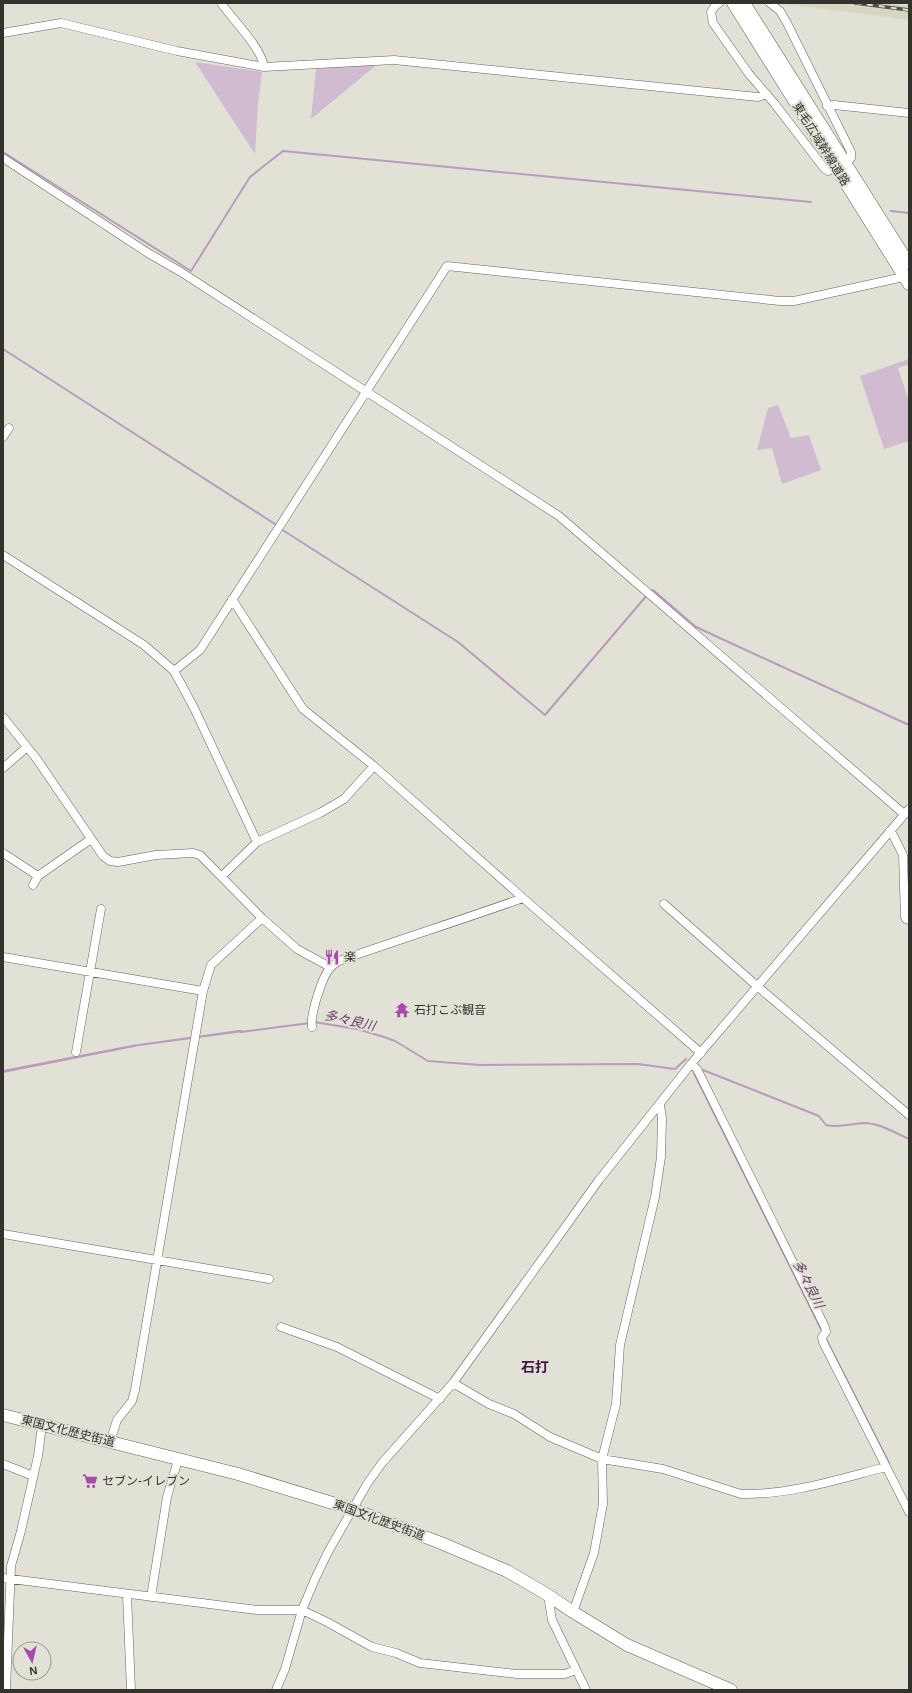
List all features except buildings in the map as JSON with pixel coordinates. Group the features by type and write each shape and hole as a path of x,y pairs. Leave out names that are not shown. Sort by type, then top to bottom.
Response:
{"highway":[{"name":"東毛広域幹線道路","path":"733,3 841,166 909,264"},
{"name":"東毛広域幹線道路","path":"744,3 907,279"},
{"name":"東国文化歴史街道","path":"3,1415 238,1474 352,1509 507,1571 627,1645 731,1690"}],"street":[{"path":"220,3 245,33 263,61 264,67"},
{"path":"719,3 711,12 713,23 749,74 824,168 828,171 841,166 851,158 851,152 787,23 780,11 770,3"},
{"path":"3,33 61,23 177,51 264,67 394,60 743,96 758,97 766,94"},
{"path":"828,106 834,105 909,113"},
{"path":"3,158 148,253 366,391 559,516 907,811 701,1052 599,1180 453,1383 382,1463 367,1484 328,1552 302,1610 285,1669 276,1690"},
{"path":"174,671 200,650 447,266 780,301 794,301 907,279"},
{"path":"3,437 9,428"},
{"path":"3,555 144,645 174,671 194,708 257,842"},
{"path":"232,599 303,709 374,766 523,898 701,1052"},
{"path":"3,717 27,747 103,856 110,861 118,862 156,855 193,853 200,855 205,858 262,918 297,949 330,967"},
{"path":"3,768 27,747"},
{"path":"222,876 257,842 320,813 344,799 374,766"},
{"path":"890,831 903,853 905,917 909,920"},
{"path":"33,885 38,876 91,839"},
{"path":"3,853 38,876"},
{"path":"312,1027 311,1019 320,990 330,967 338,961 403,938 450,925 523,898"},
{"path":"664,904 757,986 909,1115"},
{"path":"76,1052 101,909"},
{"path":"110,1442 117,1420 132,1401 135,1390 203,991 210,965 262,918"},
{"path":"3,957 203,991"},
{"path":"692,1064 697,1069 825,1327 826,1332 822,1337 823,1342 909,1512"},
{"path":"573,1612 594,1553 603,1504 602,1459 616,1404 620,1345 655,1197 661,1157 662,1118 660,1105"},
{"path":"3,1234 269,1279"},
{"path":"281,1327 337,1347 440,1399"},
{"path":"453,1383 489,1404 514,1414 550,1437 602,1459 663,1469 741,1494 752,1495 810,1487 886,1467"},
{"path":"6,1690 7,1578 21,1531 42,1424"},
{"path":"151,1597 167,1497 178,1460"},
{"path":"3,1464 33,1476"},
{"path":"7,1578 127,1595 258,1610 302,1610 372,1647 420,1663 517,1674 565,1674 576,1670"},
{"path":"127,1595 131,1690"},
{"path":"548,1595 552,1620 585,1689"}],"shaded area":[{"path":"778,3 887,3 909,6 909,20"},
{"path":"195,62 262,72 258,104 255,154"},
{"path":"375,64 374,67 311,119 316,69"},
{"path":"909,359 909,364 898,368 909,402 909,441 884,449 860,376"},
{"path":"778,405 791,438 809,435 821,470 782,484 772,448 757,450 768,408"},
{"path":"243,1030 243,1032 139,1046 3,1073 3,1070 132,1045"}],"waterway":[{"path":"3,152 191,271 250,177 283,151 811,202"},
{"path":"891,211 909,213"},
{"path":"3,349 278,526"},
{"path":"281,529 458,642 545,715 648,594"},
{"path":"651,592 653,590 696,627 909,725"},
{"name":"多々良川","path":"314,1022 357,1029 384,1037 395,1041 428,1061 480,1065 638,1064 675,1069 686,1059"},
{"name":"多々良川","path":"241,1032 310,1023"},
{"path":"703,1070 819,1116 826,1125 840,1126 870,1123 882,1126 909,1139"},
{"name":"多々良川","path":"694,1073 822,1331"},
{"name":"多々良川","path":"826,1339 889,1463"}],"railway":[{"path":"855,3 909,10"}],"place":[{"name":"楽","path":"332,957"},
{"name":"石打こぶ観音","path":"402,1010"},
{"name":"セブン-イレブン","path":"90,1481"}],"district":[{"name":"石打","path":"535,1367"}]}
